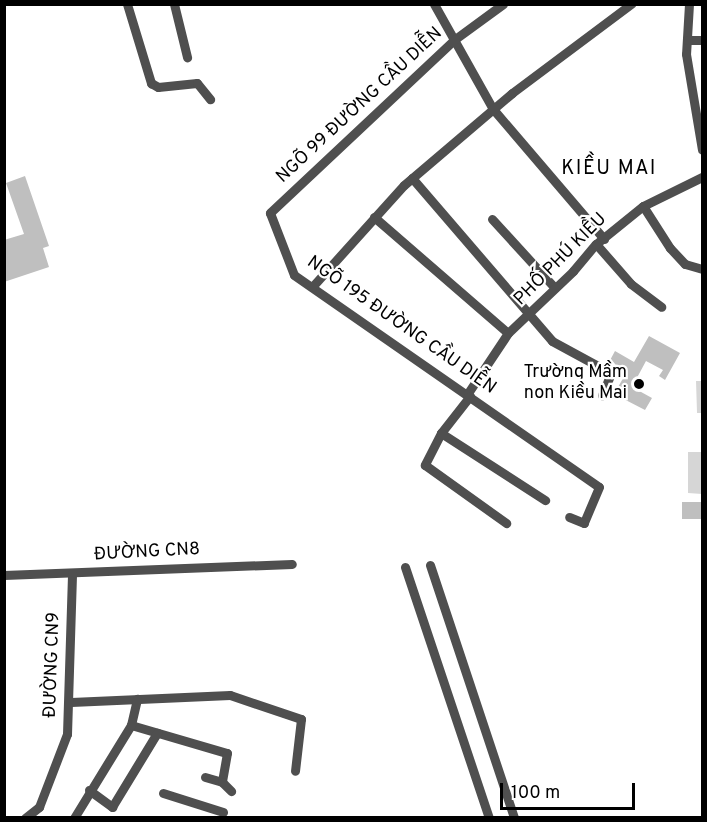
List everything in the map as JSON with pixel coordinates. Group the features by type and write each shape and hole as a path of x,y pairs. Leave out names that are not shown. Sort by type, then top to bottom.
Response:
{"street":[{"path":"127,4 151,83 158,87 197,83 210,99"},
{"path":"174,4 187,57"},
{"path":"434,4 493,109 631,284 661,307"},
{"name":"NGÕ 99 ĐƯỜNG CẦU DIỄN","path":"270,213 455,39 502,4"},
{"path":"312,287 412,178 493,109 631,4"},
{"path":"689,4 687,40 702,150"},
{"path":"687,40 702,40"},
{"name":"PHỐ PHÚ KIỀU","path":"506,523 425,465 441,433 508,333 530,315 600,242 643,206 702,177"},
{"path":"412,178 552,341 611,373 602,395"},
{"path":"643,206 670,248 685,264 702,269"},
{"name":"NGÕ 195 ĐƯỜNG CẦU DIỄN","path":"270,213 294,275 469,394 599,487 584,523 569,517"},
{"path":"374,217 508,333"},
{"path":"492,219 555,288"},
{"path":"441,433 545,500"},
{"name":"ĐƯỜNG CN8","path":"4,575 292,564"},
{"path":"430,565 514,818"},
{"path":"405,567 489,818"},
{"name":"ĐƯỜNG CN9","path":"25,818 39,807 67,734 71,702 72,573"},
{"path":"71,702 230,694 301,719 295,771"},
{"path":"74,818 89,790 131,725 137,699"},
{"path":"131,725 227,753 222,782"},
{"path":"89,790 112,807 157,733"},
{"path":"205,777 222,782 231,791"},
{"path":"163,793 223,812"}],"shaded area":[{"path":"696,381 702,381 702,413 697,413"},
{"path":"688,452 702,452 702,494 688,493"}],"building":[{"path":"25,176 49,246 43,248 49,267 4,282 4,240 24,234 6,183"},
{"path":"649,336 680,353 665,380 659,376 663,370 646,361 632,387 652,398 645,410 614,394 625,375 608,364 615,351 634,362"},
{"path":"682,502 702,502 702,519 682,519"}],"place":[{"name":"Trường Mầm non Kiều Mai","path":"639,384"}],"district":[{"name":"KIỀU MAI","path":"609,169"}]}
